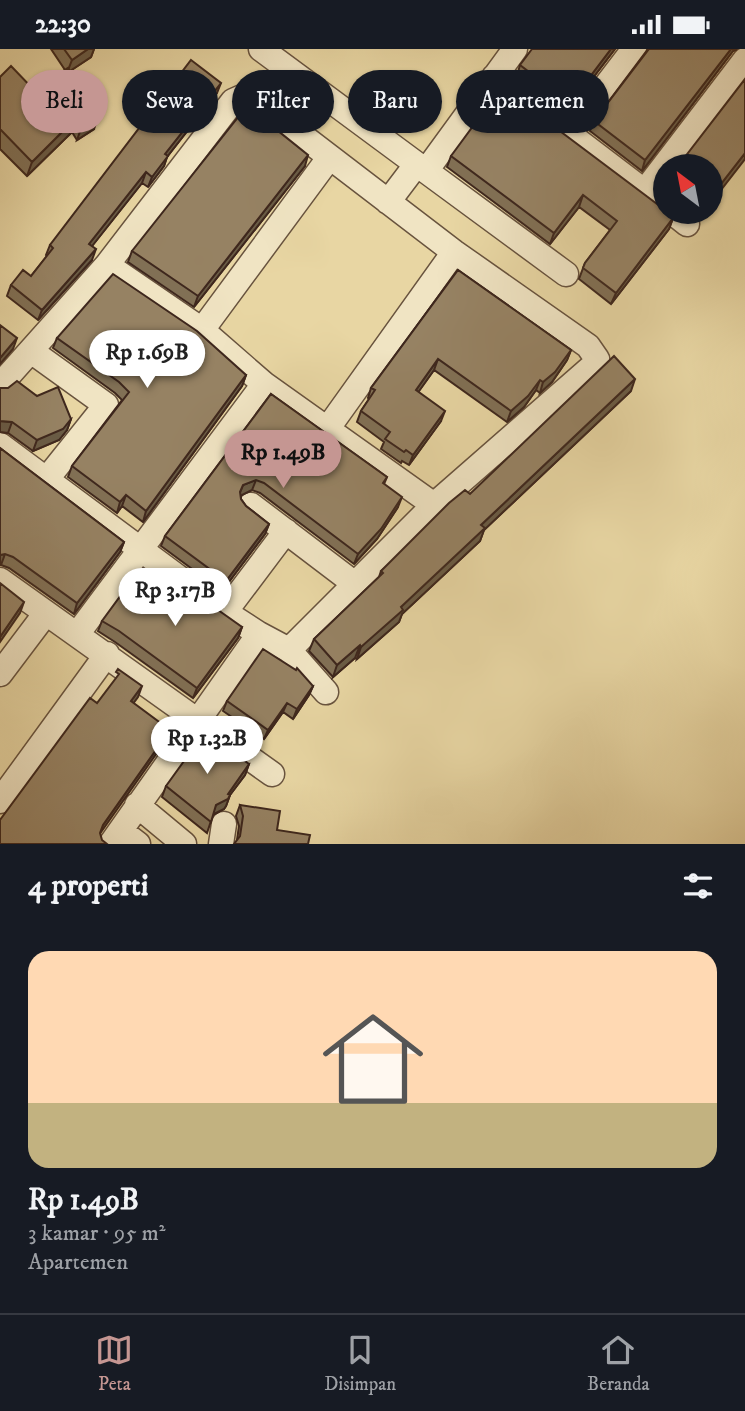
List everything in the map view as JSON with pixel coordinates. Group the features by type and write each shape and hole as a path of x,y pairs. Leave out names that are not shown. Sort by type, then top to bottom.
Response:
{"street":[{"path":"261,49 566,274"},
{"path":"499,70 515,49"},
{"path":"634,49 569,134 653,198"},
{"path":"651,183 745,61"},
{"path":"0,385 107,265 233,101 242,97 258,102 454,252 588,346 597,359 594,365 434,505 289,650"},
{"path":"388,202 421,168 456,124"},
{"path":"202,330 329,158"},
{"path":"328,428 454,252"},
{"path":"107,265 202,330 264,384 434,505"},
{"path":"32,351 106,405 47,480"},
{"path":"78,633 264,384"},
{"path":"0,445 226,612 289,650 326,692"},
{"path":"251,505 355,584"},
{"path":"226,612 286,531"},
{"path":"0,580 272,773"},
{"path":"0,674 46,613"},
{"path":"124,840 137,805 259,634"},
{"path":"0,801 107,655"},
{"path":"137,805 184,844"}],"building":[{"path":"64,49 88,49 72,60"},
{"path":"532,49 611,49 595,70 527,70 520,65"},
{"path":"649,49 731,49 645,160 609,132 609,101"},
{"path":"191,60 204,70 183,70"},
{"path":"11,66 21,76 21,133 61,133 32,162 0,129 0,77"},
{"path":"745,79 745,153 723,181 723,154 687,154"},
{"path":"232,125 232,133 281,133 308,155 198,296 132,251"},
{"path":"135,133 182,133 152,177 146,172 89,244 96,249 42,310 11,285 23,270 31,276 53,248 50,245"},
{"path":"468,133 563,133 653,201 653,224 668,224 616,293 583,268 617,221 583,195 554,233 451,156"},
{"path":"458,270 571,350 555,372 543,382 540,380 528,396 511,411 438,359 416,390 445,411 413,455 385,439 390,432 361,411 375,390 371,388"},
{"path":"113,274 197,331 246,375 146,511 126,495 120,502 72,466 129,392 57,338"},
{"path":"0,325 17,338 0,358"},
{"path":"614,356 635,379 481,525 485,528 401,607 403,610 337,665 314,639 383,573 381,571 449,503 465,490 470,494"},
{"path":"17,381 37,396 58,387 71,419 63,429 37,440 12,422 0,421 0,388 8,388"},
{"path":"271,394 387,477 383,483 402,497 381,529 358,554 264,483 256,480 243,485 241,499 269,524 226,581 165,536"},
{"path":"0,448 124,542 77,603 13,557 0,555"},
{"path":"163,571 242,627 197,688 102,621 124,591 141,603"},
{"path":"0,583 24,602 0,637"},
{"path":"263,649 296,670 297,668 313,686 297,709 287,703 268,730 227,701"},
{"path":"118,669 142,686 131,701 170,730 103,825 100,833 107,844 0,844 0,820 90,698 97,703 119,674 116,672"},
{"path":"205,732 249,764 228,794 228,799 216,805 211,822 166,786"},
{"path":"240,805 280,811 277,830 310,835 308,844 234,844 240,836 243,816"}]}
